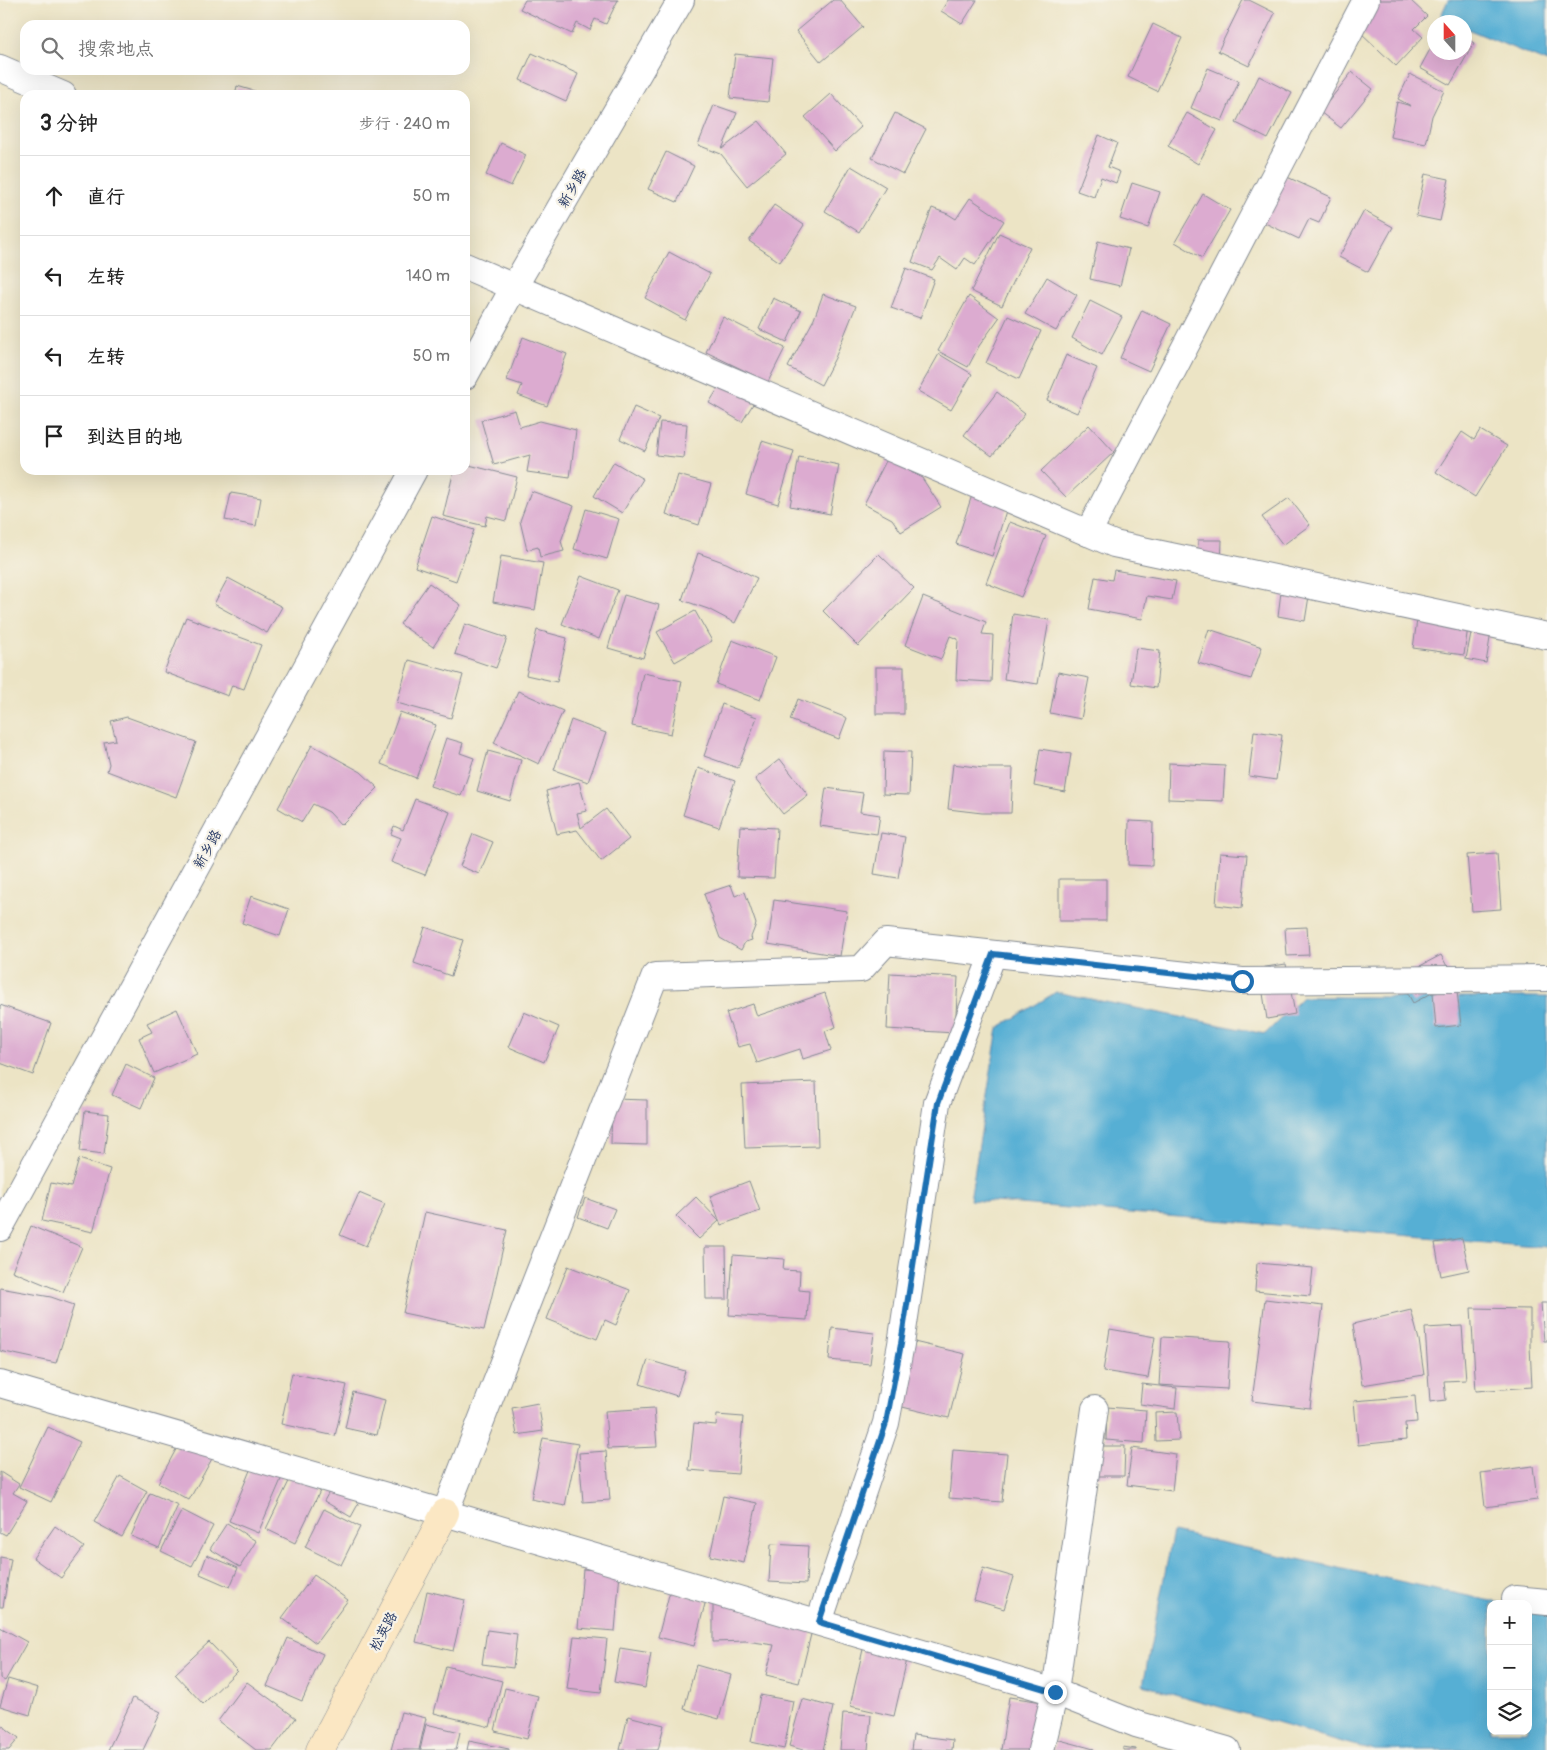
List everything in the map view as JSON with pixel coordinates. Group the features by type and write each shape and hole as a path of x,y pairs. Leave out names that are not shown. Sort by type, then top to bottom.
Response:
{"street":[{"name":"新乡路","path":"470,367 514,287 681,0"},
{"path":"1088,533 1366,0"},
{"path":"0,68 51,90"},
{"path":"470,268 1114,544 1547,636"},
{"name":"新乡路","path":"0,1228 411,475"},
{"path":"446,1513 655,976 861,969 886,942 1242,981 1547,978"},
{"path":"819,1622 886,1423 901,1344 938,1103 993,954"},
{"path":"0,1384 1055,1692 1136,1724 1227,1750"},
{"path":"1041,1750 1055,1692 1095,1409"},
{"name":"松英路","path":"320,1750 446,1513"},
{"path":"1532,1601 1547,1602"}],"water":[{"path":"1448,0 1547,0 1547,62 1472,31 1472,15 1441,15"},
{"path":"1056,992 1265,1034 1302,997 1547,997 1547,1247 970,1200 998,1028"},
{"path":"1173,1532 1487,1600 1487,1735 1532,1735 1532,1610 1547,1613 1547,1750 1375,1750 1143,1685"}],"building":[{"path":"525,0 618,0 606,24 595,19 590,30 577,23 572,34 520,9"},
{"path":"833,0 840,0 863,27 821,62 796,31"},
{"path":"948,0 977,0 962,24 941,11"},
{"path":"1243,0 1249,0 1275,13 1249,66 1218,51"},
{"path":"1355,0 1410,0 1427,16 1414,29 1423,37 1396,66 1360,32"},
{"path":"1153,24 1182,38 1157,91 1128,77"},
{"path":"532,53 578,74 566,101 520,80"},
{"path":"735,54 773,58 768,102 730,98"},
{"path":"1427,55 1427,60 1464,60 1450,85 1420,68"},
{"path":"1208,68 1239,81 1222,121 1191,108"},
{"path":"1352,72 1373,89 1341,128 1320,112"},
{"path":"1410,74 1444,91 1432,116 1426,144 1390,137 1397,102 1411,106 1398,99"},
{"path":"1259,76 1292,93 1268,139 1236,123"},
{"path":"237,86 251,90 236,90"},
{"path":"831,94 861,127 835,151 805,117"},
{"path":"714,105 737,113 722,149 759,121 786,154 747,186 721,154 698,145"},
{"path":"895,113 926,129 903,174 872,158"},
{"path":"1187,113 1217,130 1198,164 1168,146"},
{"path":"1099,135 1117,143 1108,167 1120,172 1116,183 1101,177 1094,197 1077,191"},
{"path":"501,143 526,155 511,186 486,175"},
{"path":"666,152 694,166 677,202 648,189"},
{"path":"851,166 886,187 859,232 825,211"},
{"path":"1274,171 1331,197 1319,223 1309,219 1299,239 1252,217"},
{"path":"1425,174 1449,179 1440,221 1416,216"},
{"path":"1132,183 1160,192 1148,228 1120,219"},
{"path":"1203,194 1230,210 1202,258 1175,242"},
{"path":"970,198 1004,221 975,265 965,258 957,270 940,258 932,270 912,262 932,208 956,219"},
{"path":"774,205 804,225 780,262 749,241"},
{"path":"1364,211 1393,227 1368,272 1339,257"},
{"path":"999,233 1030,247 1002,306 971,291"},
{"path":"1098,241 1129,249 1120,286 1090,279"},
{"path":"669,252 710,274 685,320 645,298"},
{"path":"906,268 934,279 920,318 891,308"},
{"path":"1047,277 1077,295 1056,331 1025,314"},
{"path":"823,294 856,306 835,358 821,385 788,367 814,319"},
{"path":"969,296 999,318 979,346 968,367 938,351"},
{"path":"773,298 801,311 787,342 759,329"},
{"path":"1090,301 1122,317 1102,355 1072,338"},
{"path":"1142,310 1171,324 1149,371 1120,358"},
{"path":"1008,316 1041,331 1019,379 986,363"},
{"path":"723,317 785,348 768,382 706,352"},
{"path":"523,337 567,354 547,406 518,395 522,385 507,380"},
{"path":"939,354 972,374 951,410 918,391"},
{"path":"1066,355 1097,368 1077,413 1047,400"},
{"path":"726,376 758,396 742,422 709,403"},
{"path":"997,392 1025,414 992,456 964,435"},
{"path":"634,407 659,418 645,451 620,439"},
{"path":"515,410 520,427 540,421 576,430 570,478 527,472 530,455 494,465 481,420"},
{"path":"660,422 687,424 684,458 656,455"},
{"path":"1089,425 1114,452 1066,497 1041,471"},
{"path":"1480,430 1507,446 1475,497 1436,472 1462,432 1474,440"},
{"path":"762,441 794,451 778,504 746,494"},
{"path":"799,457 839,465 830,514 790,506"},
{"path":"887,459 922,478 941,507 901,532 892,519 864,504"},
{"path":"614,462 643,479 622,513 594,496"},
{"path":"470,465 517,477 506,521 487,516 485,526 443,516 453,475 470,475"},
{"path":"678,475 711,484 699,525 666,514"},
{"path":"974,489 1009,501 992,556 956,544"},
{"path":"531,491 574,506 561,541 564,551 540,557 538,547 527,550 520,521"},
{"path":"231,493 261,498 256,526 225,520"},
{"path":"1289,498 1310,525 1283,545 1262,517"},
{"path":"586,509 619,519 607,559 574,549"},
{"path":"432,516 474,530 456,581 415,567"},
{"path":"1010,522 1046,536 1021,597 986,583"},
{"path":"1198,540 1222,540 1221,568 1197,567"},
{"path":"698,553 726,563 757,578 735,623 708,609 682,600"},
{"path":"879,554 914,588 858,646 823,611"},
{"path":"501,556 543,563 535,610 493,602"},
{"path":"1114,570 1176,581 1172,600 1147,596 1142,619 1089,609 1095,577 1112,580"},
{"path":"581,576 618,590 599,639 562,624"},
{"path":"228,578 282,607 267,633 214,604"},
{"path":"429,583 461,605 433,647 400,624"},
{"path":"1281,592 1309,596 1305,621 1278,616"},
{"path":"624,595 659,605 643,658 608,648"},
{"path":"923,597 986,622 982,634 993,635 991,682 956,680 958,639 950,636 941,659 905,645"},
{"path":"695,611 712,641 675,662 657,632"},
{"path":"1013,614 1049,620 1038,684 1004,679"},
{"path":"186,617 261,645 244,689 232,685 228,696 164,672"},
{"path":"1417,620 1468,627 1464,655 1413,648"},
{"path":"465,624 507,638 496,668 455,654"},
{"path":"1472,628 1491,632 1486,663 1466,659"},
{"path":"1209,629 1262,647 1251,679 1198,663"},
{"path":"537,630 567,638 557,682 526,675"},
{"path":"732,640 776,657 760,700 716,684"},
{"path":"1136,648 1160,651 1156,688 1131,684"},
{"path":"409,660 463,675 451,718 397,703"},
{"path":"876,667 904,667 904,714 876,714"},
{"path":"1058,672 1089,678 1081,719 1050,713"},
{"path":"643,673 682,681 671,734 632,726"},
{"path":"518,691 563,711 539,764 494,743"},
{"path":"798,699 847,718 839,739 790,720"},
{"path":"722,704 757,717 738,768 704,756"},
{"path":"400,712 436,725 416,778 381,764"},
{"path":"127,717 196,742 176,797 107,771 109,764 104,742 116,740 111,721"},
{"path":"571,720 606,733 588,782 554,770"},
{"path":"1254,731 1282,735 1276,780 1249,776"},
{"path":"446,738 463,743 460,753 474,758 461,796 430,786"},
{"path":"312,745 361,772 378,788 341,825 329,812 313,804 302,822 278,808"},
{"path":"1040,749 1071,754 1065,792 1034,786"},
{"path":"488,751 521,760 510,801 477,791"},
{"path":"884,751 911,752 909,795 883,794"},
{"path":"780,759 808,795 783,814 755,779"},
{"path":"1169,763 1225,766 1223,801 1168,799"},
{"path":"953,764 983,768 1013,768 1011,813 982,813 948,809"},
{"path":"698,768 735,781 719,827 683,815"},
{"path":"579,782 587,811 577,813 581,828 606,809 629,839 601,861 577,830 557,834 546,791"},
{"path":"826,788 863,793 860,812 880,815 877,834 820,826"},
{"path":"415,799 450,812 425,875 391,862 401,838 391,834 394,826 403,830"},
{"path":"1129,821 1153,822 1152,866 1128,865"},
{"path":"740,826 777,828 774,878 737,877"},
{"path":"881,833 905,837 898,878 874,874"},
{"path":"473,834 493,842 479,874 460,866"},
{"path":"1220,853 1247,855 1242,908 1216,905"},
{"path":"1497,853 1501,909 1472,911 1467,855"},
{"path":"1059,879 1106,879 1106,921 1059,921"},
{"path":"731,885 735,896 745,892 756,924 751,937 752,940 745,942 741,950 720,938 704,894"},
{"path":"251,896 289,909 280,936 242,923"},
{"path":"774,900 847,911 840,956 768,944"},
{"path":"425,927 463,940 451,976 414,963"},
{"path":"1307,927 1309,955 1287,956 1285,928"},
{"path":"1441,955 1455,981 1413,1003 1399,977"},
{"path":"1286,964 1295,1014 1267,1019 1259,968"},
{"path":"890,973 958,977 955,1033 887,1029"},
{"path":"1457,991 1461,1025 1436,1028 1433,993"},
{"path":"825,993 836,1027 825,1031 831,1050 803,1059 800,1049 757,1063 750,1044 738,1047 726,1013 753,1004 757,1016"},
{"path":"0,1005 51,1023 33,1075 0,1063"},
{"path":"177,1009 197,1054 154,1073 139,1038 152,1032 147,1023"},
{"path":"524,1012 559,1027 544,1062 509,1047"},
{"path":"126,1064 154,1078 141,1108 112,1095"},
{"path":"816,1082 818,1146 745,1148 742,1085"},
{"path":"612,1099 647,1100 647,1145 611,1144"},
{"path":"85,1111 109,1114 104,1154 80,1151"},
{"path":"79,1159 110,1169 93,1232 42,1221 51,1183 71,1187"},
{"path":"749,1181 760,1211 721,1225 710,1196"},
{"path":"359,1193 385,1204 366,1246 340,1235"},
{"path":"696,1197 719,1221 699,1239 676,1216"},
{"path":"585,1198 615,1209 607,1228 578,1217"},
{"path":"425,1212 507,1230 484,1330 403,1313"},
{"path":"31,1226 82,1247 63,1292 12,1271"},
{"path":"1462,1238 1469,1270 1441,1276 1435,1243"},
{"path":"705,1247 726,1247 727,1299 706,1299"},
{"path":"733,1255 784,1259 783,1270 800,1271 799,1290 809,1291 807,1320 729,1315"},
{"path":"1257,1263 1313,1268 1310,1296 1255,1291"},
{"path":"568,1266 630,1290 616,1325 605,1320 597,1339 547,1319"},
{"path":"0,1288 51,1297 74,1305 56,1363 0,1351"},
{"path":"1265,1299 1323,1306 1310,1408 1252,1401"},
{"path":"1541,1303 1547,1303 1547,1341 1544,1341"},
{"path":"1471,1308 1530,1309 1532,1387 1476,1391"},
{"path":"1411,1310 1419,1340 1424,1375 1362,1385 1353,1324"},
{"path":"1462,1326 1466,1380 1444,1381 1446,1400 1430,1402 1425,1328"},
{"path":"832,1328 874,1333 870,1364 829,1360"},
{"path":"1110,1329 1155,1337 1148,1378 1103,1371"},
{"path":"1162,1337 1230,1341 1227,1389 1159,1385"},
{"path":"914,1342 965,1354 949,1418 898,1406"},
{"path":"648,1360 685,1371 677,1396 640,1384"},
{"path":"292,1373 347,1385 335,1436 281,1424"},
{"path":"1142,1384 1177,1388 1175,1409 1140,1404"},
{"path":"353,1392 385,1400 377,1435 345,1428"},
{"path":"1415,1396 1417,1422 1405,1423 1406,1440 1358,1445 1354,1401"},
{"path":"538,1403 543,1431 517,1435 512,1408"},
{"path":"1107,1407 1146,1410 1144,1443 1106,1440"},
{"path":"654,1408 657,1447 608,1449 605,1411"},
{"path":"1177,1412 1179,1440 1156,1441 1155,1413"},
{"path":"717,1415 743,1417 738,1474 689,1470 694,1423 716,1425"},
{"path":"48,1427 80,1442 51,1502 19,1487"},
{"path":"543,1438 578,1444 565,1506 531,1499"},
{"path":"181,1440 213,1457 189,1500 158,1483"},
{"path":"1097,1446 1125,1446 1124,1476 1096,1476"},
{"path":"1132,1448 1176,1454 1172,1491 1127,1485"},
{"path":"953,1450 1007,1454 1002,1502 949,1498"},
{"path":"606,1451 610,1500 583,1502 579,1453"},
{"path":"253,1463 283,1475 258,1533 229,1521"},
{"path":"1533,1466 1537,1500 1485,1507 1481,1473"},
{"path":"0,1472 19,1484 13,1493 27,1501 6,1535 0,1532"},
{"path":"339,1474 366,1490 351,1517 324,1501"},
{"path":"292,1475 321,1489 295,1543 266,1529"},
{"path":"120,1476 147,1491 122,1537 94,1522"},
{"path":"150,1493 178,1505 159,1548 131,1536"},
{"path":"723,1496 757,1503 744,1563 710,1556"},
{"path":"324,1509 360,1527 341,1565 305,1547"},
{"path":"182,1510 213,1526 192,1566 161,1551"},
{"path":"227,1523 256,1541 240,1567 210,1549"},
{"path":"55,1526 84,1547 61,1578 33,1558"},
{"path":"771,1544 808,1546 806,1584 769,1582"},
{"path":"207,1555 238,1568 230,1587 200,1574"},
{"path":"0,1557 11,1559 3,1607 0,1607"},
{"path":"983,1568 1014,1577 1004,1609 974,1600"},
{"path":"583,1569 620,1572 615,1631 578,1628"},
{"path":"314,1575 348,1600 316,1643 282,1618"},
{"path":"427,1591 465,1600 453,1651 416,1642"},
{"path":"670,1591 706,1600 694,1646 658,1637"},
{"path":"713,1596 814,1622 799,1683 766,1675 774,1645 746,1641 713,1642"},
{"path":"0,1627 27,1642 5,1681 0,1678"},
{"path":"487,1630 517,1634 513,1668 482,1664"},
{"path":"574,1636 607,1639 601,1693 567,1689"},
{"path":"288,1638 323,1654 302,1701 267,1686"},
{"path":"209,1642 237,1671 203,1704 175,1674"},
{"path":"864,1645 908,1655 894,1716 850,1706"},
{"path":"620,1648 651,1653 645,1688 614,1682"},
{"path":"696,1665 731,1675 719,1719 684,1709"},
{"path":"446,1666 502,1681 490,1727 434,1713"},
{"path":"8,1679 38,1688 30,1715 0,1706"},
{"path":"247,1682 296,1718 272,1750 256,1750 218,1721"},
{"path":"505,1688 538,1696 527,1739 495,1731"},
{"path":"760,1695 793,1701 784,1749 751,1742"},
{"path":"1009,1697 1043,1702 1036,1750 1001,1750"},
{"path":"133,1698 161,1712 143,1750 108,1750"},
{"path":"802,1699 833,1707 823,1750 803,1750 789,1746"},
{"path":"401,1712 426,1718 419,1750 391,1750"},
{"path":"843,1713 871,1715 868,1750 840,1750"},
{"path":"628,1716 664,1725 658,1750 620,1750"},
{"path":"0,1724 19,1738 9,1750 0,1750"},
{"path":"426,1724 460,1732 456,1750 420,1750"},
{"path":"913,1735 953,1740 952,1750 911,1750"},
{"path":"1056,1739 1094,1749 1094,1750 1053,1750"},
{"path":"469,1741 509,1749 509,1750 467,1750"},
{"path":"1123,1747 1136,1749 1136,1750 1123,1750"}],"route":[{"path":"1055,1692 819,1622 886,1423 901,1344 938,1103 993,954 1242,981"}]}
